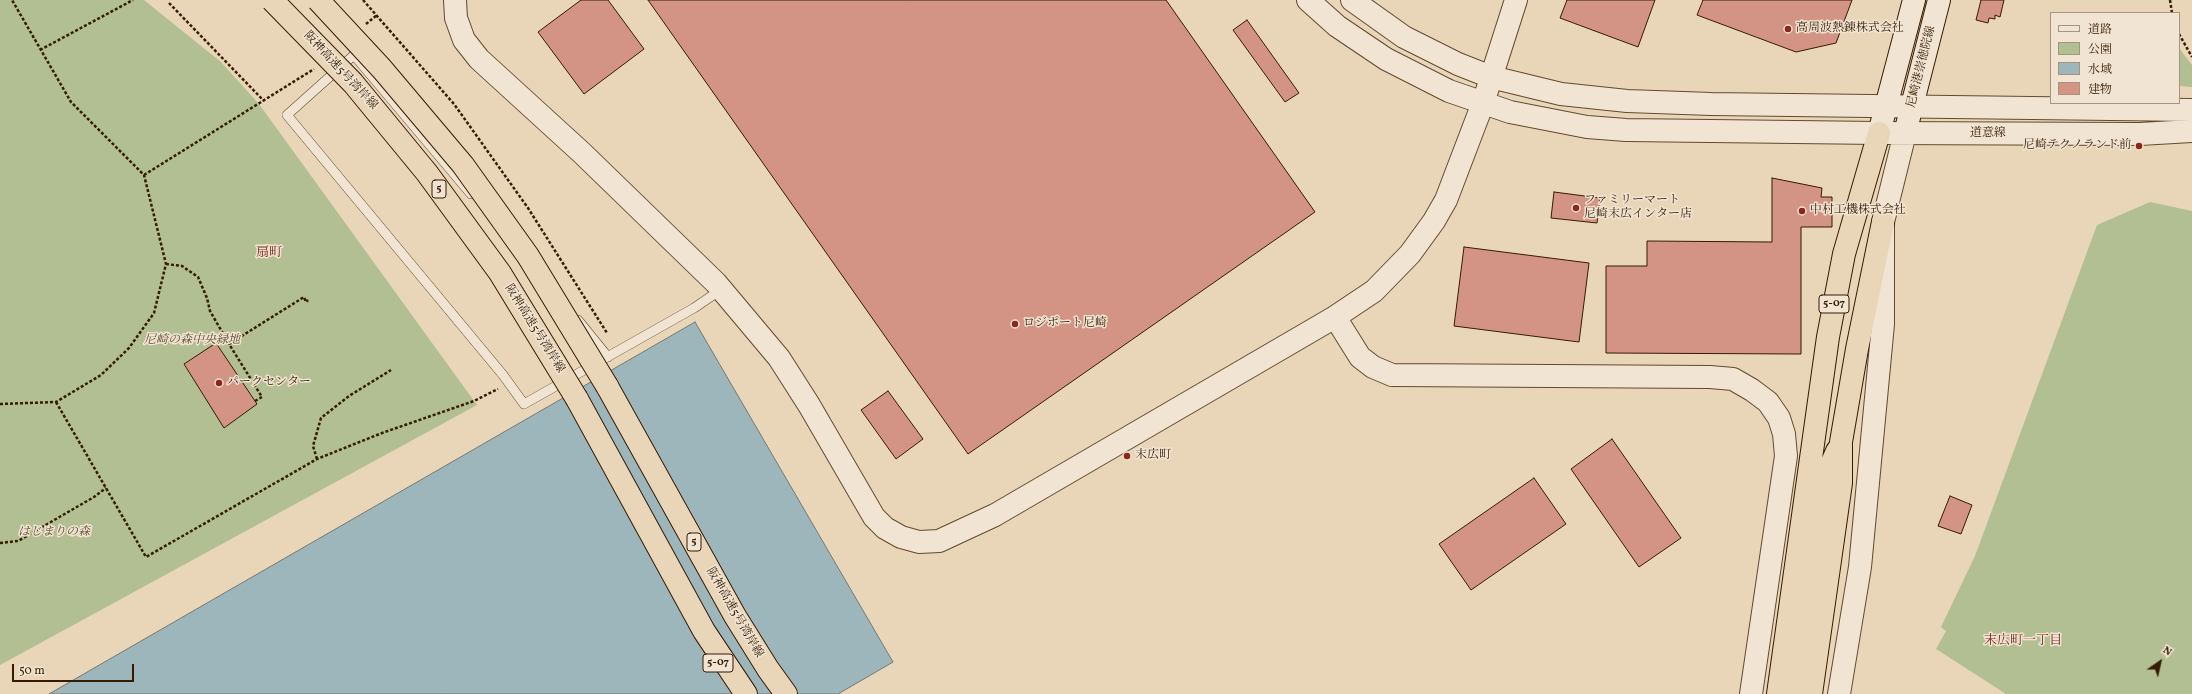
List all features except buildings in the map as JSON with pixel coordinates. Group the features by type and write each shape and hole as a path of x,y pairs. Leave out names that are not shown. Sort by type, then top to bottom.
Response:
{"highway":[{"name":"阪神高速5号湾岸線","path":"272,0 316,44 387,123 464,221 500,273 577,399 704,631 746,694"},
{"name":"阪神高速5号湾岸線","path":"318,0 382,69 463,165 528,256 607,386 735,616 768,669 786,694"},
{"name":"5-07","path":"1811,694 1824,481 1828,337 1844,254 1879,134"},
{"name":"5-07","path":"1774,694 1824,481 1841,442 1857,349 1882,222"},
{"name":"5-07","path":"1795,694 1824,481"},
{"name":"5-07","path":"704,631 733,694"},
{"name":"5-07","path":"1778,694 1783,658"}],"street":[{"path":"455,0 456,18 464,40 480,59 582,153 722,289 779,358 810,405 874,517 886,528 901,537 918,542 939,541 995,515 1335,317 1374,291 1402,264 1434,221 1448,194 1482,103 1516,0"},
{"name":"道意線","path":"1308,0 1337,26 1386,59 1449,91 1482,103 1544,120 1595,128 1879,134 2140,134 2192,131"},
{"path":"1352,0 1404,37 1458,64 1491,77 1561,94 1627,101 2192,110"},
{"name":"尼崎港崇徳院線","path":"1879,134 1885,106 1914,0"},
{"name":"尼崎港崇徳院線","path":"1839,694 1860,567 1883,324 1882,222 1938,0"},
{"path":"1335,317 1360,357 1373,366 1392,375 1733,379 1752,390 1768,402 1779,418 1784,434 1786,456 1751,694"}],"lane":[{"path":"608,356 354,55 287,115 510,383 524,404 694,308 722,289"}],"path":[{"path":"0,404 56,402 101,375 129,348 154,313 166,264 144,175 70,102 12,0"},
{"path":"40,50 133,0"},
{"path":"363,0 454,104 528,208 610,339"},
{"path":"2170,0 2172,12"},
{"path":"169,3 264,101"},
{"path":"2180,39 2192,57"},
{"path":"144,175 217,128 259,104"},
{"path":"166,264 182,266 198,277 207,298 210,311 262,397 255,402"},
{"path":"229,344 304,297 306,302 308,300"},
{"path":"317,459 313,446 321,418 349,396 391,370"},
{"path":"56,402 146,557 317,459 382,433 474,401 510,383"},
{"path":"0,543 18,541 94,497 106,488"}],"green space":[{"name":"尼崎の森中央緑地","path":"0,0 144,0 221,62 259,104 477,405 0,665"},
{"path":"2180,49 2192,65 2192,87 2180,86"},
{"path":"2150,202 2192,211 2192,694 2006,694 1936,649 1946,631 1941,627 1975,556 2097,225"}],"water":[{"path":"695,322 893,662 838,694 49,694"}],"place":[{"name":"高周波熱錬株式会社","path":"1788,29"},
{"name":"尼崎テクノランド前","path":"2139,146"},
{"name":"ファミリーマート 尼崎末広インター店","path":"1576,208"},
{"name":"中村工機株式会社","path":"1802,211"},
{"name":"ロジポート尼崎","path":"1015,324"},
{"name":"パークセンター","path":"219,383"},
{"name":"末広町","path":"1127,456"}],"district":[{"name":"扇町","path":"269,254"},
{"name":"末広町一丁目","path":"2023,642"}],"park label":[{"name":"はじまりの森","path":"54,533"}]}
